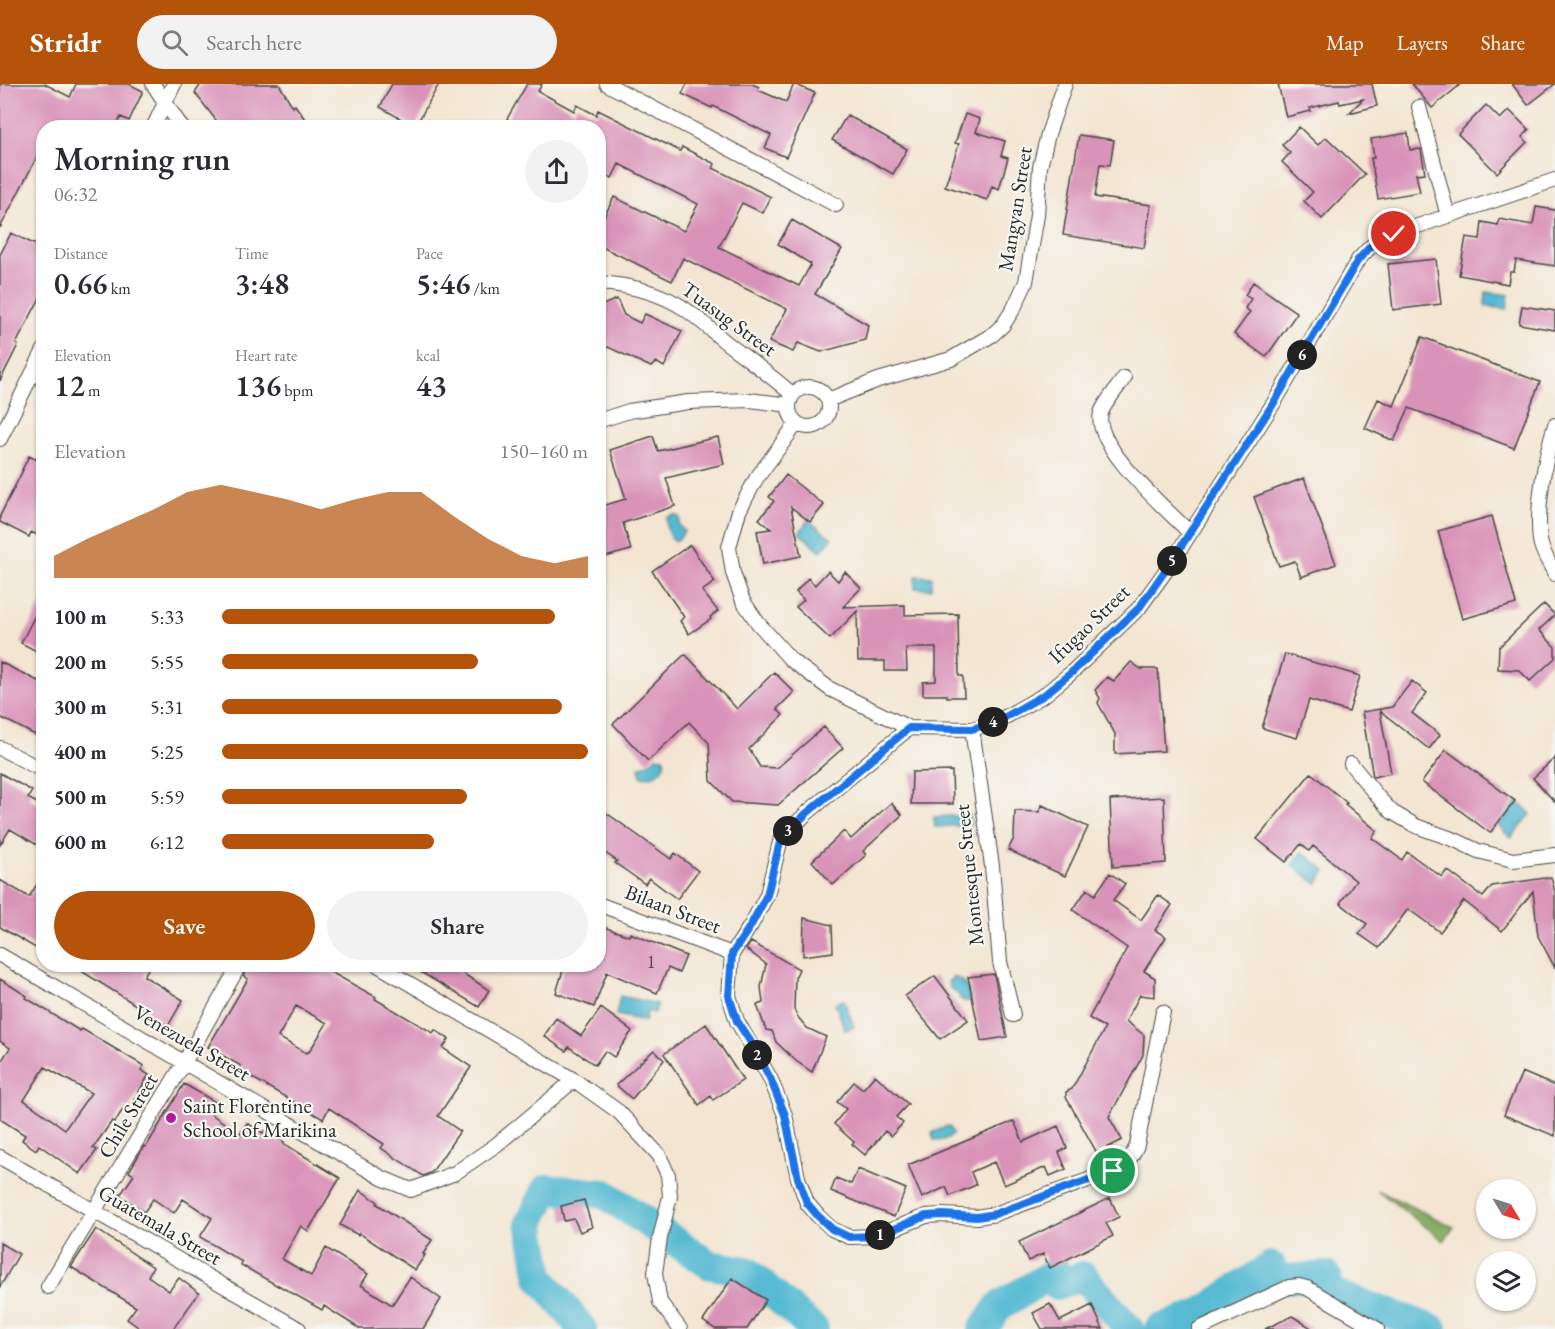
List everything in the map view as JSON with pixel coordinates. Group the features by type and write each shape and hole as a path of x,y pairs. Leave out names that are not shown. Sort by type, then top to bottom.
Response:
{"street":[{"path":"153,84 177,120"},
{"path":"157,120 174,84"},
{"path":"607,84 836,205"},
{"name":"Mangyan Street","path":"828,400 878,380 951,359 992,335 1003,325 1026,282 1037,215 1040,167 1048,134 1065,84"},
{"path":"1419,107 1448,216"},
{"name":"Ifugao Street","path":"797,423 756,479 739,511 729,548 733,573 743,601 758,623 791,660 830,689 909,728 972,729 1000,720 1044,695 1071,673 1139,608 1275,401 1358,260 1371,246 1394,234 1555,180"},
{"name":"Tuasug Street","path":"606,284 624,285 661,296 685,309 772,375 791,400"},
{"path":"0,439 36,366"},
{"path":"1124,378 1101,412 1100,425 1104,436 1122,465 1190,533"},
{"path":"803,387 815,387 825,394 828,400 828,412 821,423 809,427 797,423 790,411 791,400 803,387"},
{"path":"606,418 629,411 688,402 791,400"},
{"path":"1555,425 1549,444 1540,509 1540,543 1555,574"},
{"path":"1540,509 1555,499"},
{"path":"909,728 807,813 781,838 767,895 732,954 729,996 737,1021 770,1078 785,1115 798,1178 807,1203 818,1216 832,1229 849,1237 876,1236 926,1216 977,1217 995,1214 1125,1165 1137,1145 1163,1012"},
{"name":"Montesque Street","path":"972,729 992,866 1000,962 1013,1015"},
{"path":"0,748 36,767"},
{"path":"1351,764 1392,812 1416,826 1478,851 1513,860 1555,855"},
{"name":"Bilaan Street","path":"606,907 732,954"},
{"name":"Venezuela Street","path":"0,955 382,1178 411,1190 455,1173 496,1145 574,1080"},
{"name":"Chile Street","path":"48,1287 184,1063 235,972"},
{"path":"390,972 574,1080 620,1112 659,1155 668,1175 669,1196 655,1273 660,1302 680,1329"},
{"name":"Guatemala Street","path":"0,1157 298,1329"},
{"path":"1199,1329 1289,1287 1299,1286 1307,1288 1377,1329"}],"green space":[{"path":"1377,1190 1454,1227 1444,1241"}],"water":[{"path":"1486,292 1509,295 1507,309 1485,306"},
{"path":"672,515 680,518 679,525 684,531 677,540 671,538 667,529 667,518"},
{"path":"808,520 832,538 821,551 799,533"},
{"path":"916,576 932,577 931,589 915,588"},
{"path":"656,757 664,757 661,770 654,775 641,776 639,767"},
{"path":"1518,802 1531,814 1511,838 1498,826"},
{"path":"970,815 970,825 935,827 934,817"},
{"path":"1302,852 1326,871 1317,884 1292,865"},
{"path":"953,977 966,986 969,1001 960,999 959,995 950,988 948,982"},
{"path":"620,996 657,1004 655,1013 647,1011 645,1021 616,1015"},
{"path":"844,1000 854,1027 845,1030 835,1003"},
{"path":"947,1126 950,1127 953,1135 943,1140 934,1140 932,1133"}],"building":[{"path":"0,84 45,84 70,97 76,84 129,84 143,91 129,120 121,117 119,120 36,120 36,158 0,228"},
{"path":"201,84 279,84 293,107 295,105 306,120 216,120 195,93"},
{"path":"392,84 439,84 419,120 403,120 380,107"},
{"path":"527,84 542,84 538,91 574,111 577,105 596,115 598,110 680,151 682,147 715,164 713,168 771,197 763,213 742,203 719,247 799,286 811,264 778,244 792,220 842,249 815,294 868,325 865,340 821,352 798,343 793,352 769,342 787,309 683,258 672,281 606,249 606,213 614,197 684,231 698,204 619,164 612,178 606,175 606,120 507,119"},
{"path":"687,84 752,84 759,87 758,90 786,102 794,84 815,93 786,157 765,148 771,135 713,106 712,108 682,94"},
{"path":"1278,84 1372,84 1377,106 1349,113 1363,99 1340,104 1339,101 1286,117"},
{"path":"1412,84 1461,84 1432,108"},
{"path":"1512,84 1555,84 1528,105"},
{"path":"1486,105 1500,119 1509,110 1529,130 1522,137 1527,142 1497,173 1458,134"},
{"path":"965,114 980,119 976,132 1005,141 1001,156 1008,158 999,189 992,186 987,200 945,186 959,144 955,143"},
{"path":"847,115 907,149 893,174 832,140"},
{"path":"1299,127 1318,145 1326,137 1365,174 1322,219 1304,201 1313,192 1282,162 1290,153 1282,145"},
{"path":"1408,133 1410,150 1421,149 1425,173 1416,174 1420,192 1378,199 1371,158 1374,158 1371,139"},
{"path":"1079,135 1114,140 1110,165 1100,164 1095,197 1151,205 1144,248 1063,235"},
{"path":"1536,207 1555,210 1555,266 1516,260 1514,272 1510,272 1508,284 1459,275 1466,237 1480,239 1482,222 1498,225 1499,219 1533,225"},
{"path":"11,233 36,245 36,305 0,381 0,255"},
{"path":"1436,259 1441,304 1393,310 1388,264"},
{"path":"1253,282 1297,313 1266,357 1234,334 1250,312 1245,308 1251,299 1245,295"},
{"path":"617,299 624,315 640,323 645,314 682,331 664,367 656,362 651,367 606,348 606,304"},
{"path":"1522,306 1555,311 1555,330 1519,324"},
{"path":"1422,337 1540,382 1514,448 1409,408 1394,441 1365,428 1378,399 1394,406"},
{"path":"653,436 658,451 718,437 724,464 666,478 675,506 623,523 631,550 606,557 606,505 626,499 610,450"},
{"path":"29,456 36,459 36,534 31,532 29,537 0,522 0,516"},
{"path":"786,475 824,505 810,522 791,507 801,556 763,564 757,531 771,529 759,519 774,501 769,497"},
{"path":"1304,478 1336,564 1301,577 1295,561 1279,566 1254,497"},
{"path":"1492,516 1516,604 1462,619 1438,531"},
{"path":"690,545 715,582 702,591 718,611 710,617 711,619 689,634 680,621 684,617 652,571"},
{"path":"828,571 838,581 845,572 861,588 843,607 905,605 905,615 958,614 959,676 963,676 964,697 923,695 923,682 936,681 936,648 906,648 907,671 885,671 885,661 858,661 857,611 830,639 796,607 804,600 796,592 808,578 815,585"},
{"path":"1544,604 1555,615 1539,630 1555,647 1555,658 1530,681 1519,670 1498,669 1499,647"},
{"path":"36,614 36,651 21,643"},
{"path":"685,654 737,709 774,672 794,692 777,709 783,715 749,749 760,767 777,768 824,727 843,748 778,805 732,802 711,781 709,743 689,722 648,761 613,724"},
{"path":"1285,654 1360,676 1349,712 1309,700 1297,738 1262,728"},
{"path":"0,662 36,680 36,735 0,717"},
{"path":"1131,662 1141,669 1158,669 1164,751 1115,754 1115,734 1098,703 1100,698 1095,690 1107,677 1114,681"},
{"path":"1412,681 1427,693 1412,713 1440,735 1429,749 1380,711 1391,773 1373,777 1362,712 1392,707"},
{"path":"1446,750 1515,801 1490,833 1422,782"},
{"path":"1555,758 1555,802 1533,778"},
{"path":"952,771 953,804 911,804 912,772"},
{"path":"0,773 32,791 28,798 36,802 36,844 10,829 0,845"},
{"path":"1311,773 1377,831 1372,838 1402,860 1407,852 1442,877 1447,870 1483,897 1492,886 1551,877 1555,892 1555,968 1538,936 1533,891 1502,931 1464,901 1440,932 1408,909 1379,948 1359,934 1367,924 1340,903 1356,881 1313,846 1309,851 1301,844 1286,862 1257,839"},
{"path":"1164,797 1166,863 1113,867 1110,800"},
{"path":"891,803 902,815 863,851 866,855 833,885 812,861 844,831 851,839"},
{"path":"1042,805 1088,827 1065,876 1008,850 1014,838 1015,811 1039,812"},
{"path":"606,813 671,859 675,853 698,871 677,899 649,878 645,884 615,863 617,861 606,853"},
{"path":"1110,873 1125,884 1113,900 1141,920 1158,895 1172,905 1155,930 1166,937 1144,971 1155,978 1155,997 1140,995 1126,1021 1144,1035 1143,1055 1109,1117 1122,1140 1097,1153 1066,1097 1066,1092 1072,1089 1105,1028 1089,1018 1127,948 1073,910 1087,889 1095,895"},
{"path":"0,880 29,897 36,886 36,948 0,927"},
{"path":"804,918 832,925 833,952 803,956"},
{"path":"606,928 629,936 630,933 686,956 679,973 668,968 657,993 607,972 594,1007 556,993 563,972 606,972"},
{"path":"751,942 799,969 795,978 794,1009 807,1028 826,1037 812,1072 776,1042 772,1031 766,1030 757,1005 763,1003 761,987 766,964 746,949"},
{"path":"83,972 146,972 144,976 183,1000 168,1026 140,1010 141,1008"},
{"path":"245,972 331,972 433,1033 435,1030 449,1039 443,1048 471,1067 438,1116 460,1131 432,1172 423,1176 381,1148 384,1144 329,1108 323,1119 239,1070 241,1066 208,1047 248,979 243,976","holes":["296,1006 327,1023 309,1052 306,1053 278,1037"]},
{"path":"420,972 461,972 489,990 479,1007"},
{"path":"994,974 1007,1037 981,1041 968,977"},
{"path":"935,976 968,1020 940,1039 905,996"},
{"path":"0,979 80,1031 82,1029 144,1066 141,1070 149,1075 128,1109 125,1106 93,1148 97,1150 80,1174 39,1145 36,1150 22,1140 25,1135 0,1119 0,1063 10,1048 0,1041","holes":["45,1067 91,1093 65,1129 24,1100"]},
{"path":"601,1008 632,1031 614,1057 605,1051 595,1065 569,1047 566,1051 544,1036 556,1018 581,1036"},
{"path":"706,1024 743,1080 713,1100 711,1096 699,1105 664,1054"},
{"path":"654,1050 664,1060 632,1099 616,1085"},
{"path":"1522,1072 1555,1086 1555,1136 1504,1115"},
{"path":"875,1075 908,1104 896,1117 903,1123 891,1136 885,1131 865,1155 834,1124 846,1109 837,1102 854,1082 863,1089"},
{"path":"184,1084 217,1103 211,1114 240,1134 247,1123 284,1142 340,1178 308,1231 301,1226 282,1259 311,1276 326,1248 368,1274 361,1285 392,1305 410,1277 441,1299 423,1329 360,1329 324,1306 322,1310 241,1265 242,1262 200,1237 212,1218 183,1199 174,1213 153,1199 144,1212 120,1195 134,1175 129,1172"},
{"path":"1014,1121 1023,1142 1058,1126 1067,1148 1059,1152 1066,1169 1050,1176 1046,1167 1004,1185 994,1162 971,1172 976,1185 950,1196 946,1187 922,1198 908,1165"},
{"path":"858,1169 906,1189 894,1217 831,1191 836,1178 851,1184"},
{"path":"360,1190 378,1202 377,1204 432,1240 415,1270 359,1233 358,1235 340,1225"},
{"path":"1110,1198 1119,1217 1106,1223 1113,1236 1050,1268 1043,1254 1028,1261 1019,1242"},
{"path":"584,1200 592,1227 580,1232 574,1219 564,1221 561,1206"},
{"path":"96,1229 153,1267 148,1276 169,1291 179,1278 199,1293 173,1329 141,1329 127,1319 136,1307 71,1267"},
{"path":"0,1243 19,1254 0,1287"},
{"path":"732,1278 766,1300 747,1329 715,1329 703,1321"},
{"path":"1050,1304 1060,1321 1092,1305 1103,1329 1042,1329 1033,1313"},
{"path":"1292,1316 1313,1329 1265,1329"}],"waterway":[{"path":"582,1329 540,1277 530,1222 547,1189 605,1194 710,1265 747,1271 814,1329"},
{"path":"1159,1329 1200,1314 1271,1266 1269,1280 1327,1276 1327,1291 1433,1329"},
{"path":"983,1329 999,1306 1056,1272 1056,1285 1083,1276 1129,1329"}],"place":[{"name":"Saint Florentine School of Marikina","path":"171,1118"}],"route":[{"path":"1113,1171 995,1214 977,1217 926,1216 876,1236 849,1237 832,1229 807,1203 798,1178 785,1115 770,1078 737,1021 729,996 732,954 767,895 781,838 807,813 909,728 972,729 1000,720 1044,695 1071,673 1139,608 1275,401 1358,260 1371,246 1394,234"}]}
